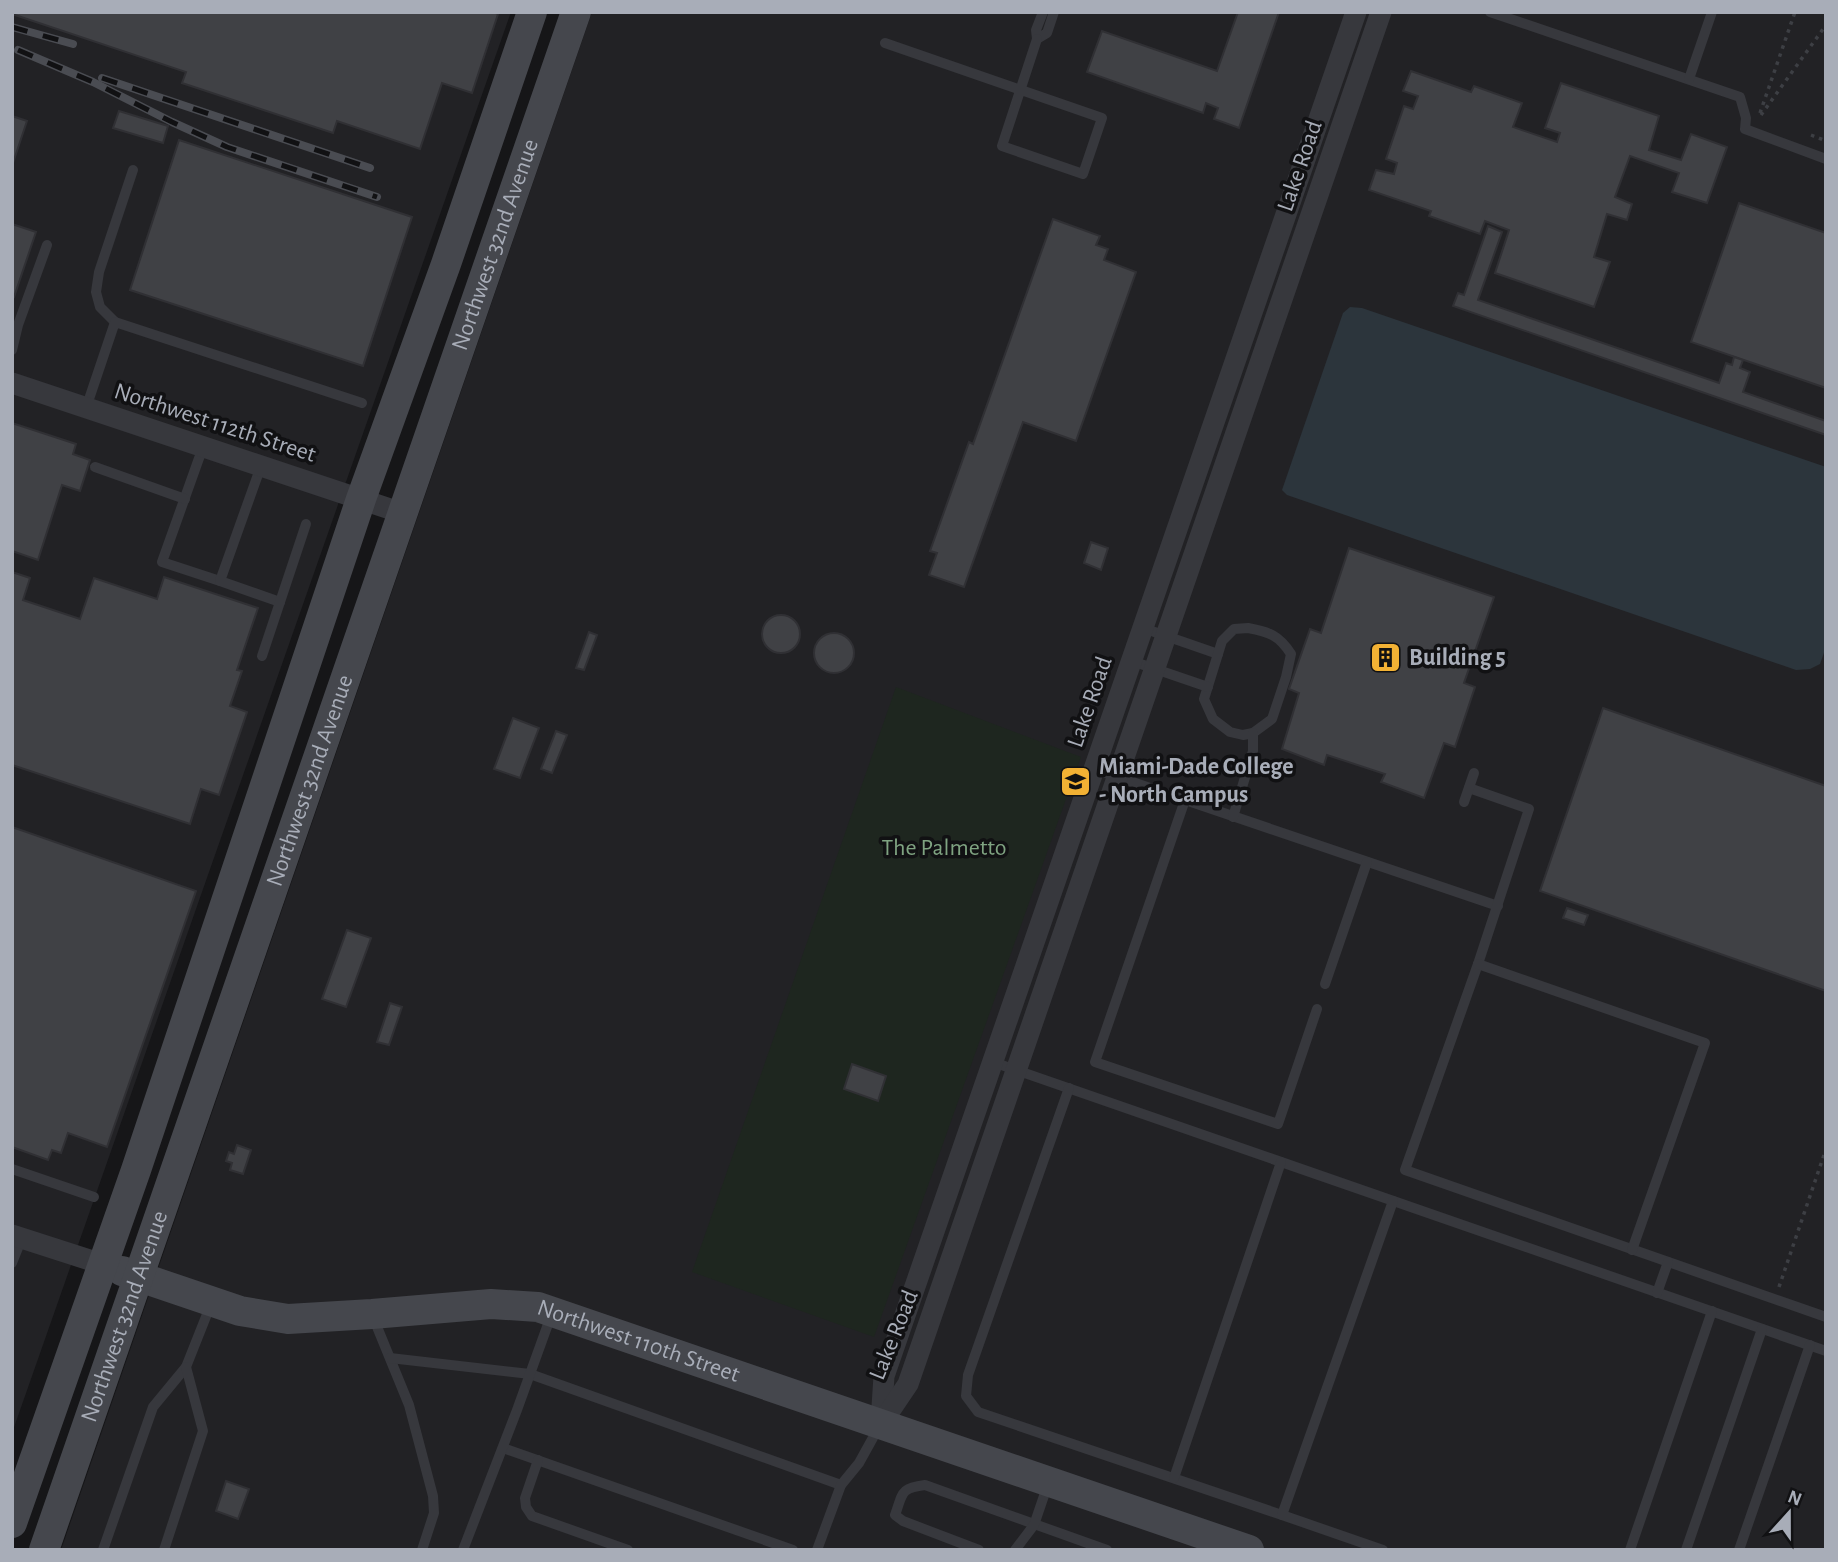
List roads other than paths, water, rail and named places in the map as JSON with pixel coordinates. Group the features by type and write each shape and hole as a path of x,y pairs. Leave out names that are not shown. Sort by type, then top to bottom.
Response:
{"main road":[{"name":"Northwest 32nd Avenue","path":"12,1522 141,1156 361,499 446,264 532,12"},
{"name":"Northwest 32nd Avenue","path":"44,1550 576,12"},
{"name":"Northwest 110th Street","path":"102,1264 240,1311 288,1319 491,1304 538,1307 1249,1550"}],"street":[{"name":"Lake Road","path":"881,1424 884,1376 1356,12"},
{"name":"Lake Road","path":"881,1424 908,1384 1381,12"},
{"name":"Northwest 112th Street","path":"12,383 402,513"},
{"name":"Northwest 110th Street","path":"17,1236 102,1264"}],"lane":[{"path":"885,43 1021,90 1102,118 1083,174 1002,146 1021,90 1038,39 1036,30 1043,12"},
{"path":"1038,39 1047,33 1054,12"},
{"path":"1490,12 1740,97 1745,129 1826,159"},
{"path":"1689,79 1712,12"},
{"path":"133,170 99,272 96,292 100,307 115,322 362,403"},
{"path":"12,350 18,325 47,244"},
{"path":"86,408 115,322"},
{"path":"204,447 162,562 280,602"},
{"path":"220,581 261,466"},
{"path":"94,467 185,499"},
{"path":"262,656 306,524"},
{"path":"1143,628 1218,654"},
{"path":"1248,628 1266,632 1282,641 1291,654 1272,719 1253,733 1243,735 1230,732 1213,719 1204,699 1208,687 1222,642 1234,629 1248,628"},
{"path":"1132,661 1208,687"},
{"path":"1233,817 1253,751 1253,733"},
{"path":"1094,769 1498,906"},
{"path":"1464,802 1474,773"},
{"path":"1469,788 1529,809 1498,906 1405,1170 1826,1317"},
{"path":"1185,800 1095,1062 1278,1124 1317,1009"},
{"path":"1325,984 1367,862"},
{"path":"1478,964 1705,1044 1632,1250"},
{"path":"993,1062 1826,1351"},
{"path":"1069,1088 968,1375 966,1396 978,1412 1383,1550"},
{"path":"1174,1478 1281,1162"},
{"path":"12,1168 94,1197"},
{"path":"1282,1515 1393,1200"},
{"path":"12,1264 17,1236"},
{"path":"1657,1293 1668,1262"},
{"path":"103,1550 153,1407 187,1367 212,1302"},
{"path":"1630,1550 1712,1311"},
{"path":"463,1550 552,1312"},
{"path":"372,1314 409,1405 433,1496 435,1513 422,1550"},
{"path":"1686,1550 1762,1329"},
{"path":"1739,1550 1810,1345"},
{"path":"390,1358 530,1374 841,1485"},
{"path":"164,1550 203,1431 187,1367"},
{"path":"817,1550 841,1485 859,1463 881,1424"},
{"path":"503,1448 773,1546 793,1550"},
{"path":"538,1461 525,1498 526,1507 532,1516 628,1550"},
{"path":"1015,1550 1034,1525 1049,1482"},
{"path":"979,1550 903,1521 895,1515 903,1492 910,1487 925,1485 1107,1550"}],"railway":[{"path":"12,27 73,44"},
{"path":"18,50 93,82 227,147 377,197"},
{"path":"102,78 370,168"}],"place":[{"name":"Building 5","path":"1386,658"},
{"name":"Miami-Dade College - North Campus","path":"1076,781"}],"park label":[{"name":"The Palmetto","path":"944,848"}]}
